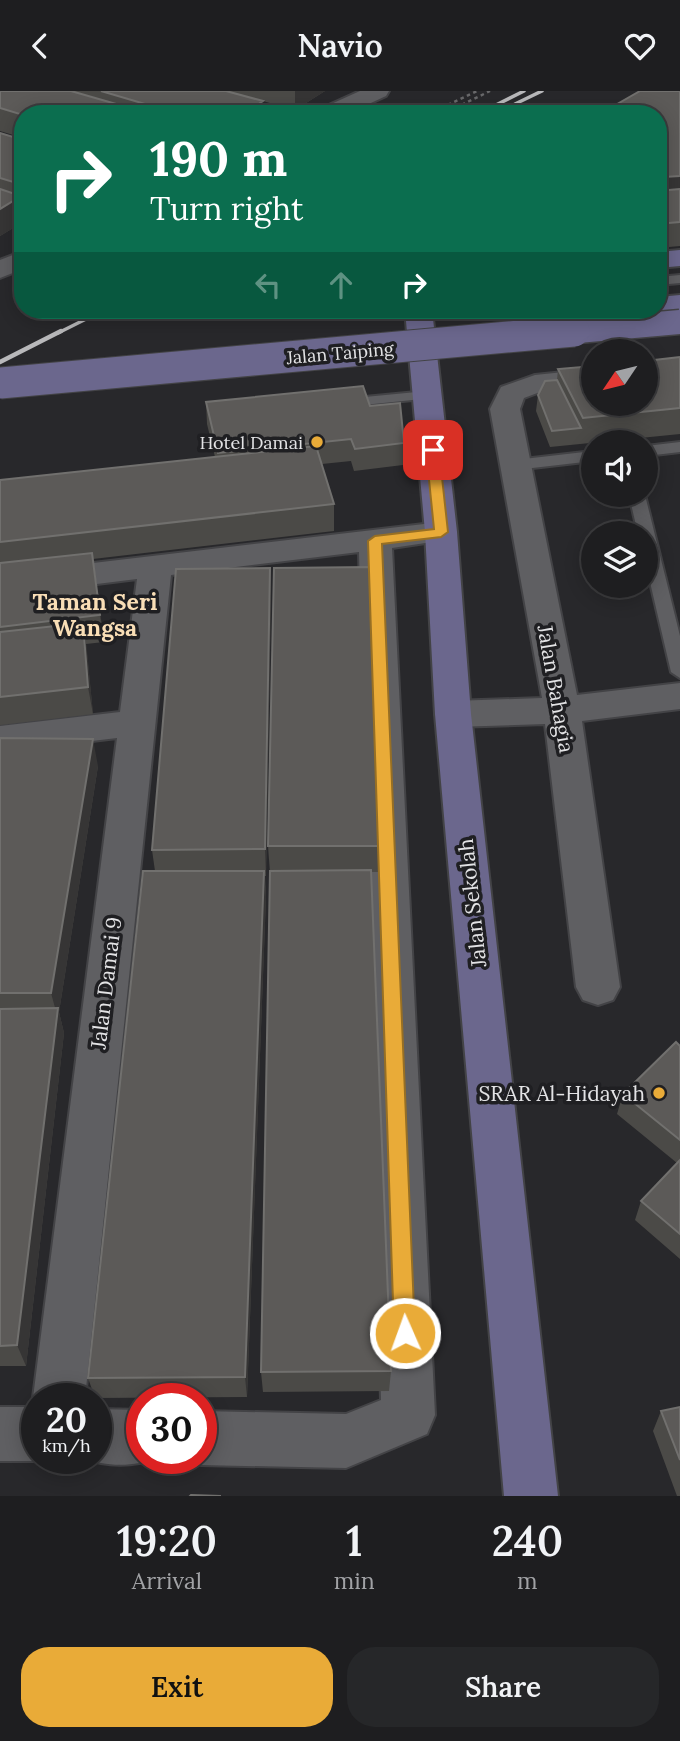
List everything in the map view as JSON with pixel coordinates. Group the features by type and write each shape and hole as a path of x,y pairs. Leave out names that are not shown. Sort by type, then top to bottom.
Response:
{"main road":[{"name":"Jalan Sekolah","path":"419,319 441,532 453,714 531,1496"},
{"name":"Jalan Taiping","path":"0,362 499,319"},
{"name":"Jalan Taiping","path":"0,383 680,322"}],"street":[{"path":"188,91 237,105"},
{"path":"344,105 368,92"},
{"name":"Jalan Bahagia","path":"581,379 536,384 511,393 505,409 562,710 598,987"},
{"path":"0,585 441,532"},
{"path":"217,1438 346,1441 408,1415 375,541"},
{"name":"Jalan Damai 9","path":"60,1383 155,568"},
{"path":"453,714 562,710 680,696"},
{"path":"1,744 136,723"},
{"path":"0,1434 21,1434"}],"lane":[{"path":"331,404 427,395"},
{"path":"658,449 680,447"},
{"path":"515,465 581,457"},
{"path":"640,507 680,672"}],"path":[{"path":"448,105 477,91"},
{"path":"461,105 490,91"}],"building":[{"path":"0,91 71,91 120,105 14,105 14,112 0,108"},
{"path":"101,91 226,91 263,101 257,105 148,105"},
{"path":"640,91 680,91 680,176 667,177 667,105 616,105"},
{"path":"0,133 14,137 14,182 0,178"},
{"path":"0,189 14,194 14,200 0,209"},
{"path":"680,189 680,222 667,223 667,190"},
{"path":"680,357 680,408 658,410 658,360"},
{"path":"581,367 581,414 558,369"},
{"path":"557,380 581,428 552,431 538,395 545,381"},
{"path":"363,386 370,406 400,403 404,443 355,449 351,439 218,453 206,402"},
{"path":"316,446 334,504 0,542 0,480"},
{"path":"92,553 100,615 0,627 0,563"},
{"path":"371,567 385,846 268,846 274,568"},
{"path":"270,568 265,849 152,850 176,569"},
{"path":"83,623 88,687 0,697 0,632"},
{"path":"0,738 93,739 51,993 0,993"},
{"path":"371,870 391,1371 261,1372 270,871"},
{"path":"143,871 264,871 245,1377 88,1378"},
{"path":"58,1008 17,1345 0,1346 0,1009"},
{"path":"676,1042 680,1046 680,1140 623,1094"},
{"path":"680,1160 680,1234 641,1201"},
{"path":"680,1407 680,1460 661,1411"}],"railway":[{"path":"496,105 524,91"},
{"path":"515,104 542,91"},
{"path":"58,333 86,319"},
{"path":"0,362 61,331"}],"place":[{"name":"Hotel Damai","path":"317,442"},
{"name":"SRAR Al-Hidayah","path":"659,1093"}],"district":[{"name":"Taman Seri Wangsa","path":"95,614"}],"route":[{"path":"405,1333 375,541 441,532 433,450"}]}
